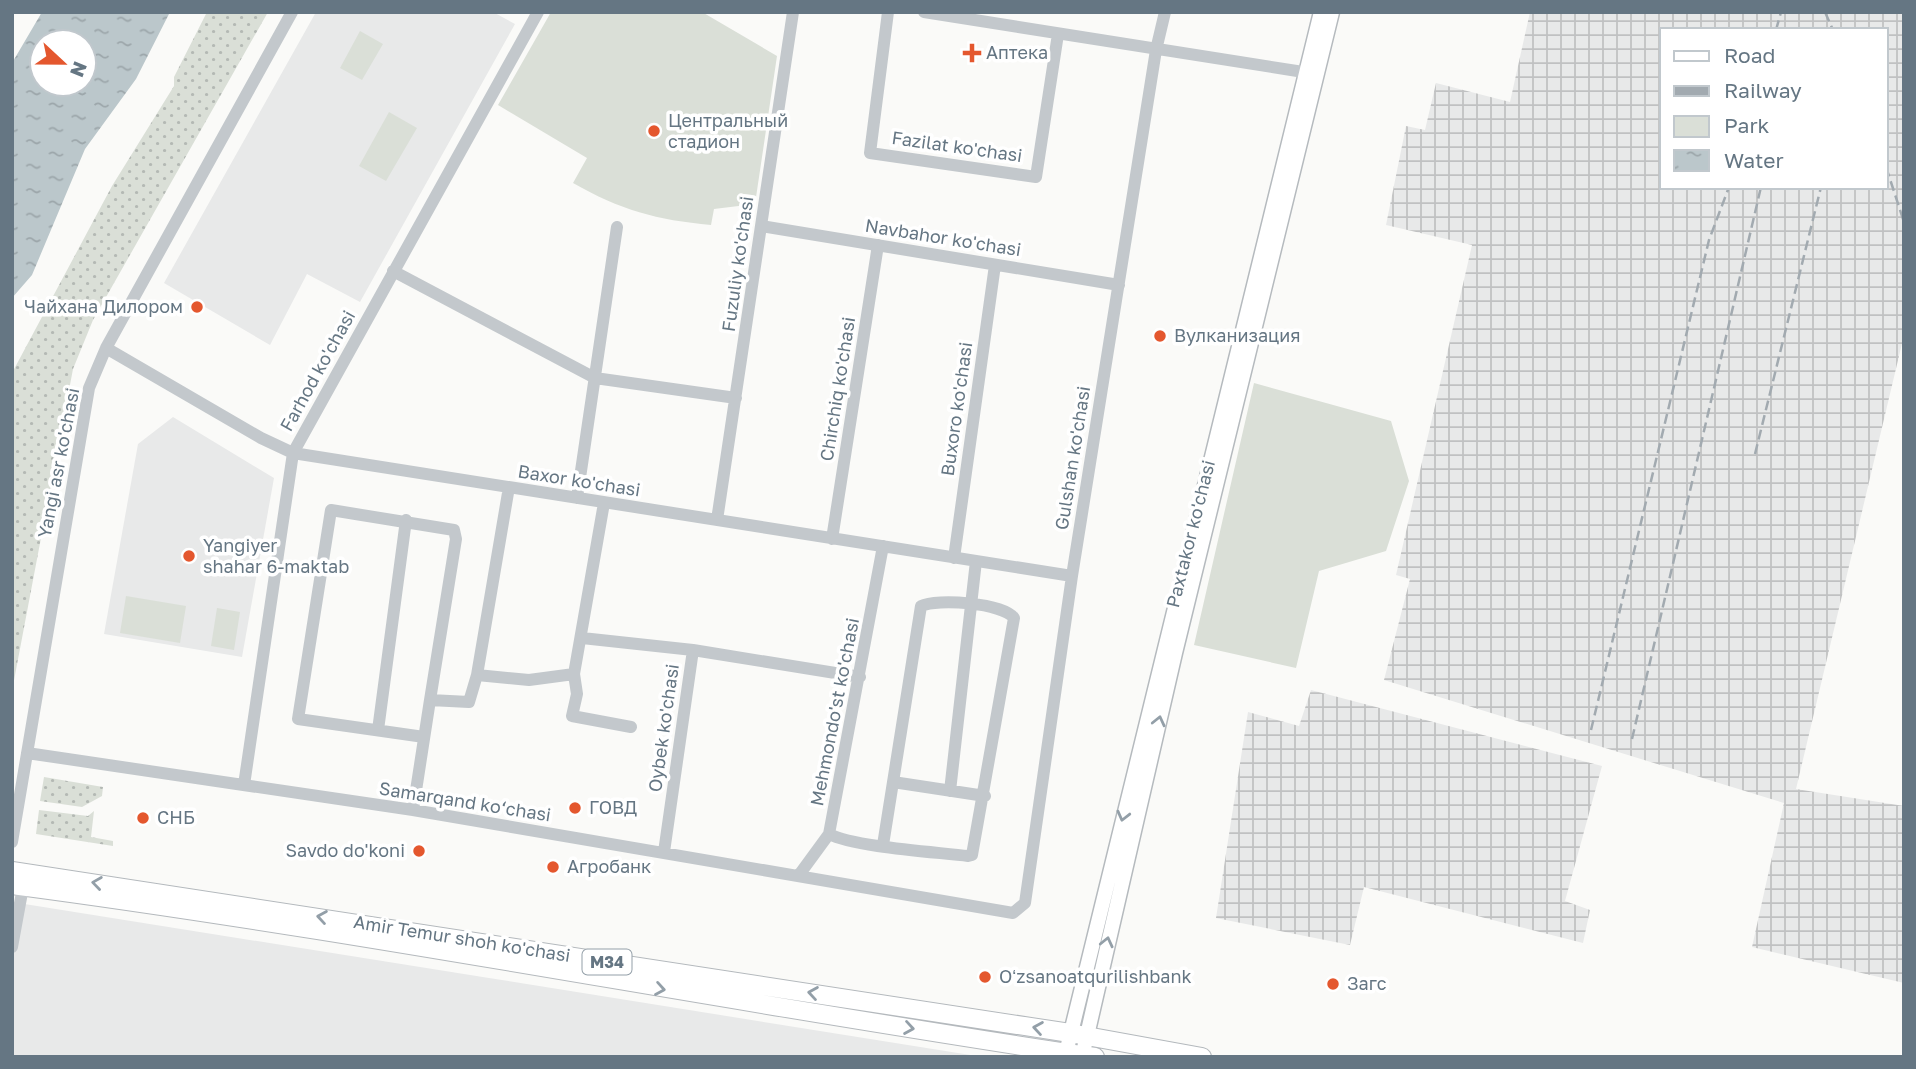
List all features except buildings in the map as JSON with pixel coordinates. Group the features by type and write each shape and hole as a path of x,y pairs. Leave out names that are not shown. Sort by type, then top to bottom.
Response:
{"highway":[{"name":"Amir Temur shoh ko'chasi","path":"12,871 735,981 1202,1057"},
{"name":"Amir Temur shoh ko'chasi","path":"18,886 246,919 1078,1056"},
{"path":"733,1001 735,981"}],"main road":[{"name":"Paxtakor ko'chasi","path":"1078,1056 1078,1035 1178,639 1311,73 1321,12"},
{"name":"Paxtakor ko'chasi","path":"1311,73 1332,12"}],"street":[{"name":"Yangi asr ko'chasi","path":"12,842 89,388 106,348 292,12"},
{"name":"Farhod ko'chasi","path":"244,785 293,453 538,12"},
{"name":"Fuzuliy ko'chasi","path":"717,520 793,12"},
{"name":"Fazilat ko'chasi","path":"888,12 870,153 1037,177 1058,34"},
{"path":"924,12 977,17 1058,34 1311,73"},
{"name":"Gulshan ko'chasi","path":"1021,910 1025,903 1072,576 1118,285 1156,50 1165,12"},
{"name":"Navbahor ko'chasi","path":"761,226 1118,285"},
{"path":"577,498 618,227"},
{"name":"Chirchiq ko'chasi","path":"832,538 878,245"},
{"name":"Buxoro ko'chasi","path":"954,558 995,265"},
{"path":"393,271 595,378 736,398"},
{"name":"Baxor ko'chasi","path":"106,348 261,438 293,453 1072,576"},
{"path":"430,700 469,702 477,675 509,487"},
{"path":"604,502 574,674 577,694 572,716 631,727"},
{"path":"412,810 424,737 456,539 454,530 406,520 331,510 298,719 424,737"},
{"path":"378,730 406,520"},
{"name":"Mehmondo'st ko'chasi","path":"799,875 829,834 883,546"},
{"path":"950,791 976,561"},
{"path":"829,834 839,839 883,845 972,855 985,796 1014,618 1007,610 970,603 920,606 883,845"},
{"path":"582,638 693,650 860,677"},
{"name":"Oybek ko'chasi","path":"664,852 693,650"},
{"path":"477,675 529,680 574,674"},
{"name":"Samarqand ko‘chasi","path":"27,753 412,810 1013,913 1021,910"},
{"path":"893,782 985,796"},
{"path":"12,947 18,886"}],"shaded area":[{"path":"316,12 493,12 515,24 360,302 307,274 270,345 164,283"},
{"path":"1530,12 1904,12 1904,335 1796,789 1904,806 1904,983 1752,947 1784,803 1384,680 1410,579 1396,575 1472,245 1386,225 1406,126 1425,130 1436,83 1510,102"},
{"name":"Yangiyer shahar 6-maktab","path":"173,417 274,478 242,657 104,634 138,444"},
{"path":"1311,690 1602,766 1565,901 1590,910 1583,943 1364,887 1350,945 1216,918 1248,712 1299,726"},
{"path":"12,902 489,978 983,1057 12,1057"}],"green space":[{"path":"207,12 268,12 93,320 73,369 12,691 12,373 112,186 174,86 174,77"},
{"name":"Центральный стадион","path":"551,12 702,12 777,56 755,204 714,209 711,225 691,223 656,217 623,207 573,183 587,158 498,105"},
{"path":"360,31 383,44 362,80 340,68"},
{"path":"389,112 417,128 386,181 359,166"},
{"path":"1254,383 1391,421 1409,481 1386,551 1319,571 1296,668 1194,645"},
{"path":"126,596 186,606 180,643 120,633"},
{"path":"217,608 240,612 234,650 211,646"},
{"path":"44,777 103,787 102,796 82,807 40,801"},
{"path":"39,810 88,816 94,811 91,837 113,841 113,846 36,834"}],"water":[{"path":"42,12 170,12 136,79 85,149 32,275 12,298 12,63 28,36 28,98 98,98 98,28 33,28"}],"railway":[{"path":"1777,28 1781,12"},
{"path":"1825,12 1832,28"},
{"path":"1888,173 1904,222"},
{"path":"1591,730 1709,240 1728,189"},
{"path":"1632,739 1761,189"},
{"path":"1755,454 1821,189"}],"place":[{"name":"Аптека","path":"972,53"},
{"name":"Центральный стадион","path":"654,131"},
{"name":"Чайхана Дилором","path":"197,307"},
{"name":"Вулканизация","path":"1160,336"},
{"name":"Yangiyer shahar 6-maktab","path":"189,556"},
{"name":"ГОВД","path":"575,808"},
{"name":"СНБ","path":"143,818"},
{"name":"Savdo do'koni","path":"419,851"},
{"name":"Агробанк","path":"553,867"},
{"name":"Oʻzsanoatqurilishbank","path":"985,977"},
{"name":"Загс","path":"1333,984"}]}
